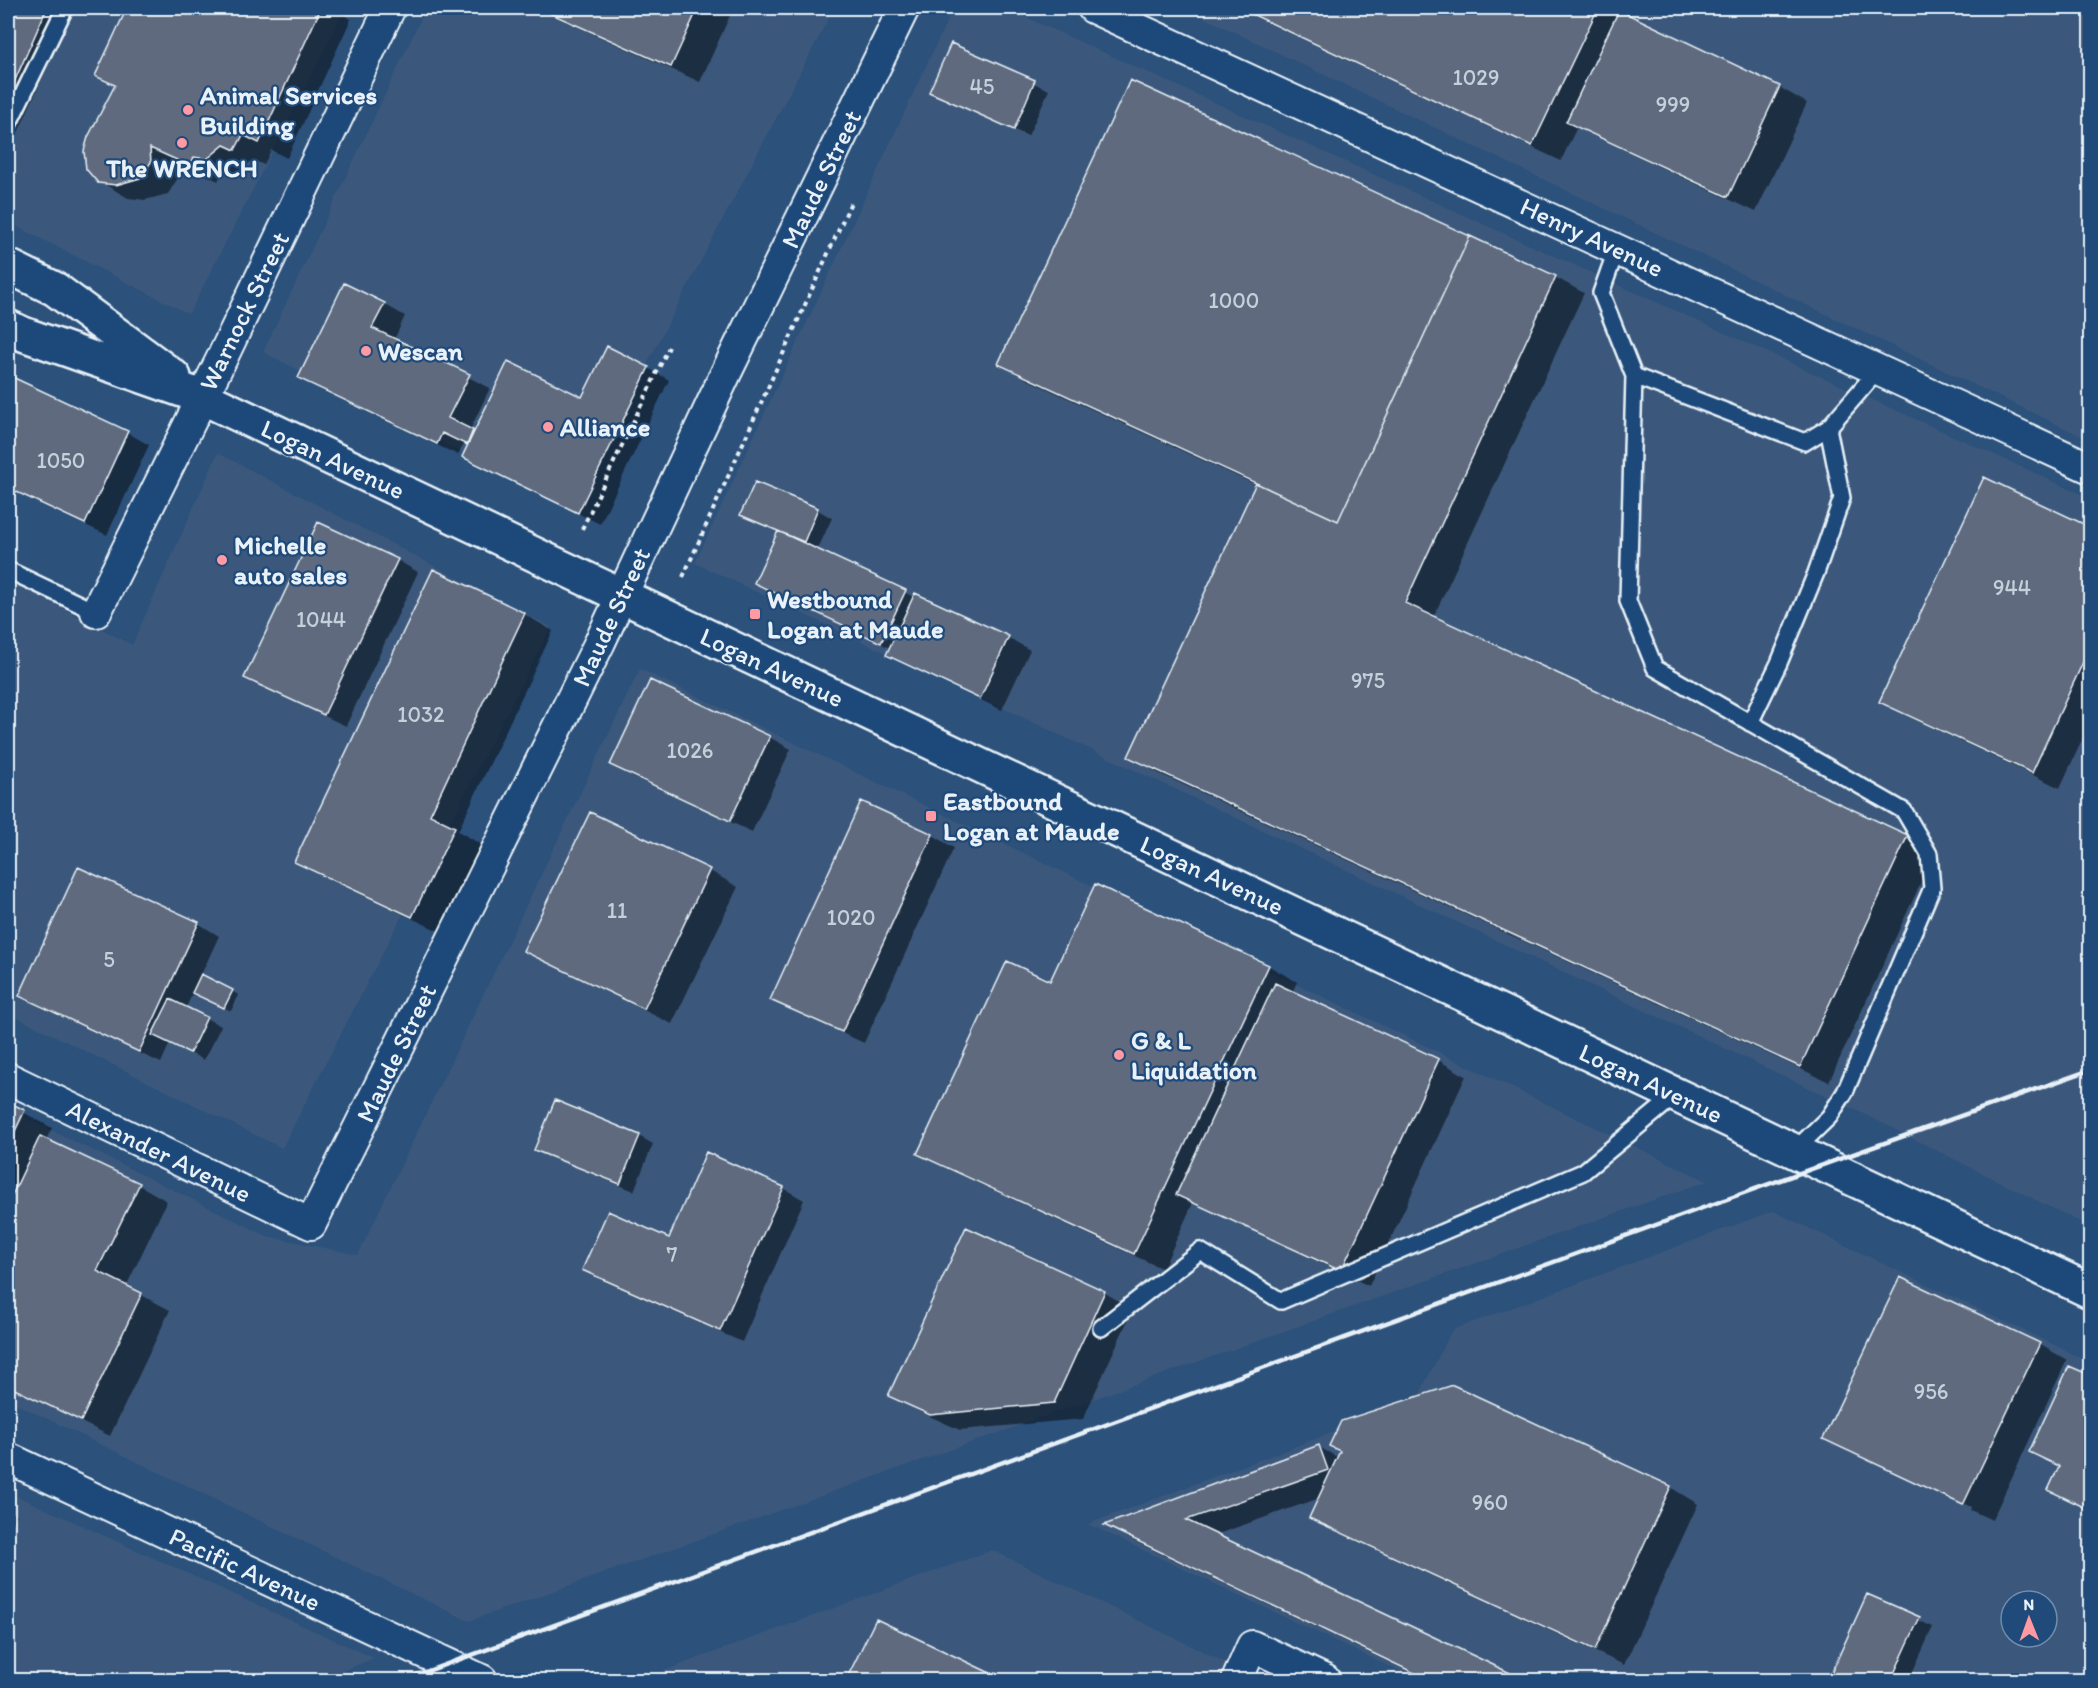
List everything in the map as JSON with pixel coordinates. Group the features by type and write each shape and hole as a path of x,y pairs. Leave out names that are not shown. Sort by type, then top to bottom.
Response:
{"main road":[{"name":"Logan Avenue","path":"8,266 55,289 202,398"},
{"name":"Logan Avenue","path":"8,327 202,398 2091,1291"}],"street":[{"name":"Warnock Street","path":"96,612 390,8"},
{"name":"Maude Street","path":"311,1224 622,597 726,373 904,8"},
{"name":"Henry Avenue","path":"1093,8 2091,468"},
{"name":"Alexander Avenue","path":"8,1078 311,1224"},
{"name":"Pacific Avenue","path":"8,1458 482,1680"},
{"path":"1237,1680 1252,1646 1325,1680"}],"lane":[{"path":"8,125 65,8"},
{"path":"1617,249 1601,293 1634,376 1628,601 1655,668 1904,811 1929,854 1932,888 1845,1092 1829,1117 1794,1150"},
{"path":"1634,376 1805,442 1828,428 1878,370"},
{"path":"1750,723 1816,573 1842,498 1828,428"},
{"path":"8,570 96,612"},
{"path":"1101,1328 1200,1251 1281,1301 1583,1172 1676,1095"}],"path":[{"path":"683,577 853,200"},
{"path":"582,529 669,347"}],"shaded area":[{"path":"8,8 346,8 189,314 8,222"},
{"path":"426,8 834,8 571,508 263,352"},
{"path":"953,8 1005,8 2090,498 2090,1227 1862,1113 695,563"},
{"path":"1184,8 2090,8 2090,440"},
{"path":"218,453 551,627 282,1148 8,1013 8,580 132,645"},
{"path":"640,669 1707,1181 469,1621 8,1400 8,1109 267,1236 358,1255"},
{"path":"1773,1211 2090,1362 2090,1661 2081,1680 1418,1680 1088,1524 1416,1401 1452,1330"},
{"path":"8,1492 374,1658 320,1680 8,1680"},
{"path":"992,1550 1262,1680 639,1680"}],"building":[{"path":"8,8 47,8 8,96"},
{"name":"Animal Services Building","path":"127,8 321,8 259,143 243,135 235,150 224,145 207,159 194,157 190,166 150,148 151,162 140,178 116,185 98,183 86,169 84,151 88,137 115,85 95,76"},
{"path":"538,8 698,8 671,67"},
{"path":"1239,8 1598,8 1532,146"},
{"path":"1619,10 1780,86 1728,197 1566,122"},
{"path":"951,43 1035,80 1014,130 929,92"},
{"path":"1130,80 1470,236 1338,521 998,364"},
{"path":"1470,236 1556,276 1405,603 1908,835 1800,1067 1128,757 1256,483 1338,521"},
{"name":"Wescan","path":"344,283 385,303 372,328 470,374 448,418 473,430 467,445 442,433 437,444 298,378"},
{"name":"Alliance","path":"607,346 649,367 578,513 462,457 508,361 582,397"},
{"path":"8,375 128,431 85,524 8,488"},
{"path":"1984,477 2090,527 2090,647 2032,773 1879,702"},
{"path":"755,482 818,508 804,542 740,515"},
{"path":"318,522 398,559 324,715 244,678"},
{"path":"778,531 906,590 881,643 754,583"},
{"path":"433,569 525,613 430,815 455,827 412,917 294,862"},
{"path":"915,593 1009,636 980,699 886,655"},
{"path":"650,680 770,736 730,821 610,765"},
{"path":"861,801 933,834 842,1032 770,1000"},
{"path":"590,812 710,869 644,1009 523,951"},
{"path":"78,867 199,922 139,1052 19,996"},
{"path":"1095,884 1269,965 1134,1254 917,1154 1007,961 1050,981"},
{"path":"201,974 233,990 224,1008 192,993"},
{"path":"1275,983 1439,1059 1341,1271 1176,1195"},
{"path":"170,999 207,1017 190,1053 152,1035"},
{"path":"555,1100 640,1135 620,1184 534,1150"},
{"path":"8,1102 25,1110 8,1146"},
{"path":"40,1136 140,1183 97,1271 142,1293 81,1421 8,1386 8,1204"},
{"path":"706,1152 784,1187 720,1331 582,1270 608,1211 669,1238"},
{"path":"966,1227 1105,1291 1054,1403 930,1415 888,1396"},
{"path":"1900,1277 2040,1343 1963,1505 1823,1439"},
{"path":"2069,1366 2090,1375 2090,1510 2048,1490 2059,1466 2029,1452"},
{"path":"1453,1385 1671,1486 1595,1650 1309,1518 1340,1451 1329,1446 1341,1421"},
{"path":"1319,1445 1328,1470 1186,1520 1525,1680 1429,1680 1104,1525"},
{"path":"1867,1594 1920,1617 1891,1680 1828,1680"},
{"path":"876,1619 1005,1680 846,1680"}],"railway":[{"path":"403,1680 1752,1190 2090,1070"}],"place":[{"name":"Animal Services Building","path":"188,110"},
{"name":"The WRENCH","path":"182,143"},
{"name":"Wescan","path":"366,351"},
{"name":"Alliance","path":"548,427"},
{"name":"Michelle auto sales","path":"222,560"},
{"name":"Westbound Logan at Maude","path":"755,614"},
{"name":"Eastbound Logan at Maude","path":"931,816"},
{"name":"G & L Liquidation","path":"1119,1055"}]}
